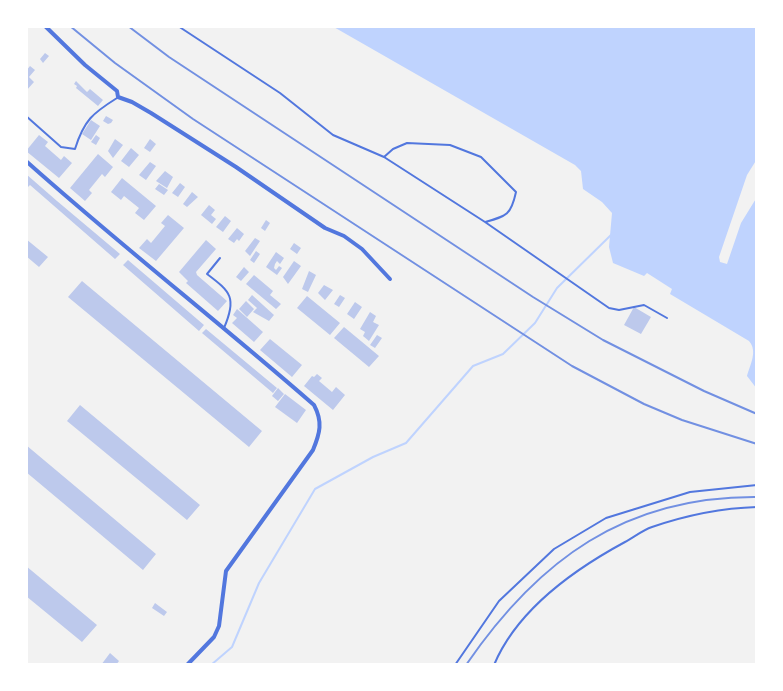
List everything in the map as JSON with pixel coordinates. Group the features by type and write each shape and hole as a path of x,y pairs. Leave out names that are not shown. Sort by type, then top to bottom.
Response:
{"street":[{"path":"45,26 84,65 117,91 118,97 132,102 151,113 236,167 325,228 344,236 362,250 390,279"},
{"path":"26,161 103,229 314,405 321,424 313,450 226,571 219,626 214,637 188,665"}],"lane":[{"path":"178,26 280,93 332,134 384,157 485,222 609,308 619,310 644,305 667,318"},
{"path":"26,116 61,147 75,149 80,135 94,112 118,97"},
{"path":"384,157 393,149 407,143 450,145 482,158 516,192 512,209 504,217 485,222"},
{"path":"220,258 207,274 228,290 232,302 224,328"},
{"path":"455,665 499,601 554,549 606,518 690,492 757,485"},
{"path":"494,665 500,650 529,614 567,579 609,550 651,527 714,512 757,507"}],"water":[{"path":"332,26 757,26 757,159 747,175 719,257 720,262 727,264 741,223 757,197 757,389 747,376 753,354 752,345 749,341 670,294 672,289 647,273 644,276 613,263 609,247 612,213 602,202 583,189 581,171 575,165"}],"building":[{"path":"45,53 49,56 43,63 40,59"},
{"path":"30,66 35,70 29,77 34,82 26,91 26,71"},
{"path":"76,81 87,92 90,89 103,100 98,106 76,88 77,86 74,84"},
{"path":"106,116 113,120 111,123 108,124 103,121"},
{"path":"91,120 100,126 91,140 82,134"},
{"path":"39,135 48,142 45,146 61,160 64,156 72,163 59,178 26,151"},
{"path":"96,135 100,138 96,145 91,142"},
{"path":"115,139 123,145 113,158 108,151"},
{"path":"150,139 156,144 150,152 144,148"},
{"path":"131,148 139,155 129,167 121,161"},
{"path":"98,154 113,167 105,177 102,174 89,190 92,193 85,201 70,188"},
{"path":"150,162 156,166 146,180 139,175"},
{"path":"165,171 173,177 167,188 156,181"},
{"path":"26,174 120,254 115,259 30,185 28,187"},
{"path":"122,178 156,206 144,220 135,213 139,208 124,196 121,200 111,192"},
{"path":"180,183 185,187 178,197 172,193"},
{"path":"159,184 168,190 164,195 155,189"},
{"path":"192,192 198,197 187,207 183,204"},
{"path":"209,205 215,210 211,215 216,219 212,224 201,215"},
{"path":"168,215 184,228 156,261 139,248 147,239 151,243 165,226 161,223"},
{"path":"225,216 231,221 223,232 216,227"},
{"path":"266,220 270,223 265,231 261,228"},
{"path":"237,228 244,234 239,241 237,239 234,243 228,239"},
{"path":"255,238 260,241 250,256 245,251"},
{"path":"26,239 48,257 39,267 26,256"},
{"path":"206,240 216,249 196,272 197,275 227,301 218,311 186,283 188,281 179,272"},
{"path":"294,243 301,248 297,254 290,249"},
{"path":"256,251 260,254 254,263 250,260"},
{"path":"276,252 284,258 280,264 277,261 275,264 274,268 276,270 279,266 282,268 277,275 266,267"},
{"path":"128,260 204,325 199,331 123,265"},
{"path":"294,261 301,266 288,284 283,277"},
{"path":"244,267 249,272 241,281 236,277"},
{"path":"309,271 316,275 308,292 302,289"},
{"path":"254,275 273,291 270,295 281,304 276,309 246,284"},
{"path":"82,281 262,431 249,447 68,297"},
{"path":"324,285 333,290 325,300 318,293"},
{"path":"252,295 274,315 269,321 253,312 257,308 248,300"},
{"path":"340,295 345,298 339,307 334,304"},
{"path":"307,296 340,323 330,335 297,308"},
{"path":"246,301 254,309 247,317 239,309"},
{"path":"355,302 362,307 354,319 347,314"},
{"path":"634,307 651,317 641,334 624,325"},
{"path":"237,309 263,332 254,342 232,323 237,318 233,315"},
{"path":"370,312 376,316 373,322 379,325 369,341 363,336 365,332 360,329"},
{"path":"344,327 379,356 369,367 334,338"},
{"path":"206,329 277,388 273,393 202,333"},
{"path":"377,335 382,338 375,348 370,345"},
{"path":"270,339 302,365 292,377 260,350"},
{"path":"317,374 322,378 319,381 332,392 336,387 345,395 333,410 304,386 312,376 314,377"},
{"path":"278,388 284,394 278,401 272,396"},
{"path":"285,394 306,410 297,423 275,407"},
{"path":"80,405 200,505 187,520 67,421"},
{"path":"26,445 156,554 143,570 26,472"},
{"path":"26,566 97,625 82,642 26,596"},
{"path":"155,603 167,612 164,616 152,608"},
{"path":"110,653 119,661 116,665 101,665"}],"waterway":[{"path":"211,665 232,647 259,583 315,489 373,457 406,443 473,366 503,354 535,323 557,288 613,233"}],"railway":[{"path":"70,26 115,63 193,119 572,366 644,404 682,420 757,444"},
{"path":"128,26 169,57 533,297 603,340 704,391 757,414"},
{"path":"466,665 523,594 555,565 589,541 626,522 666,508 710,500 757,497"}]}
